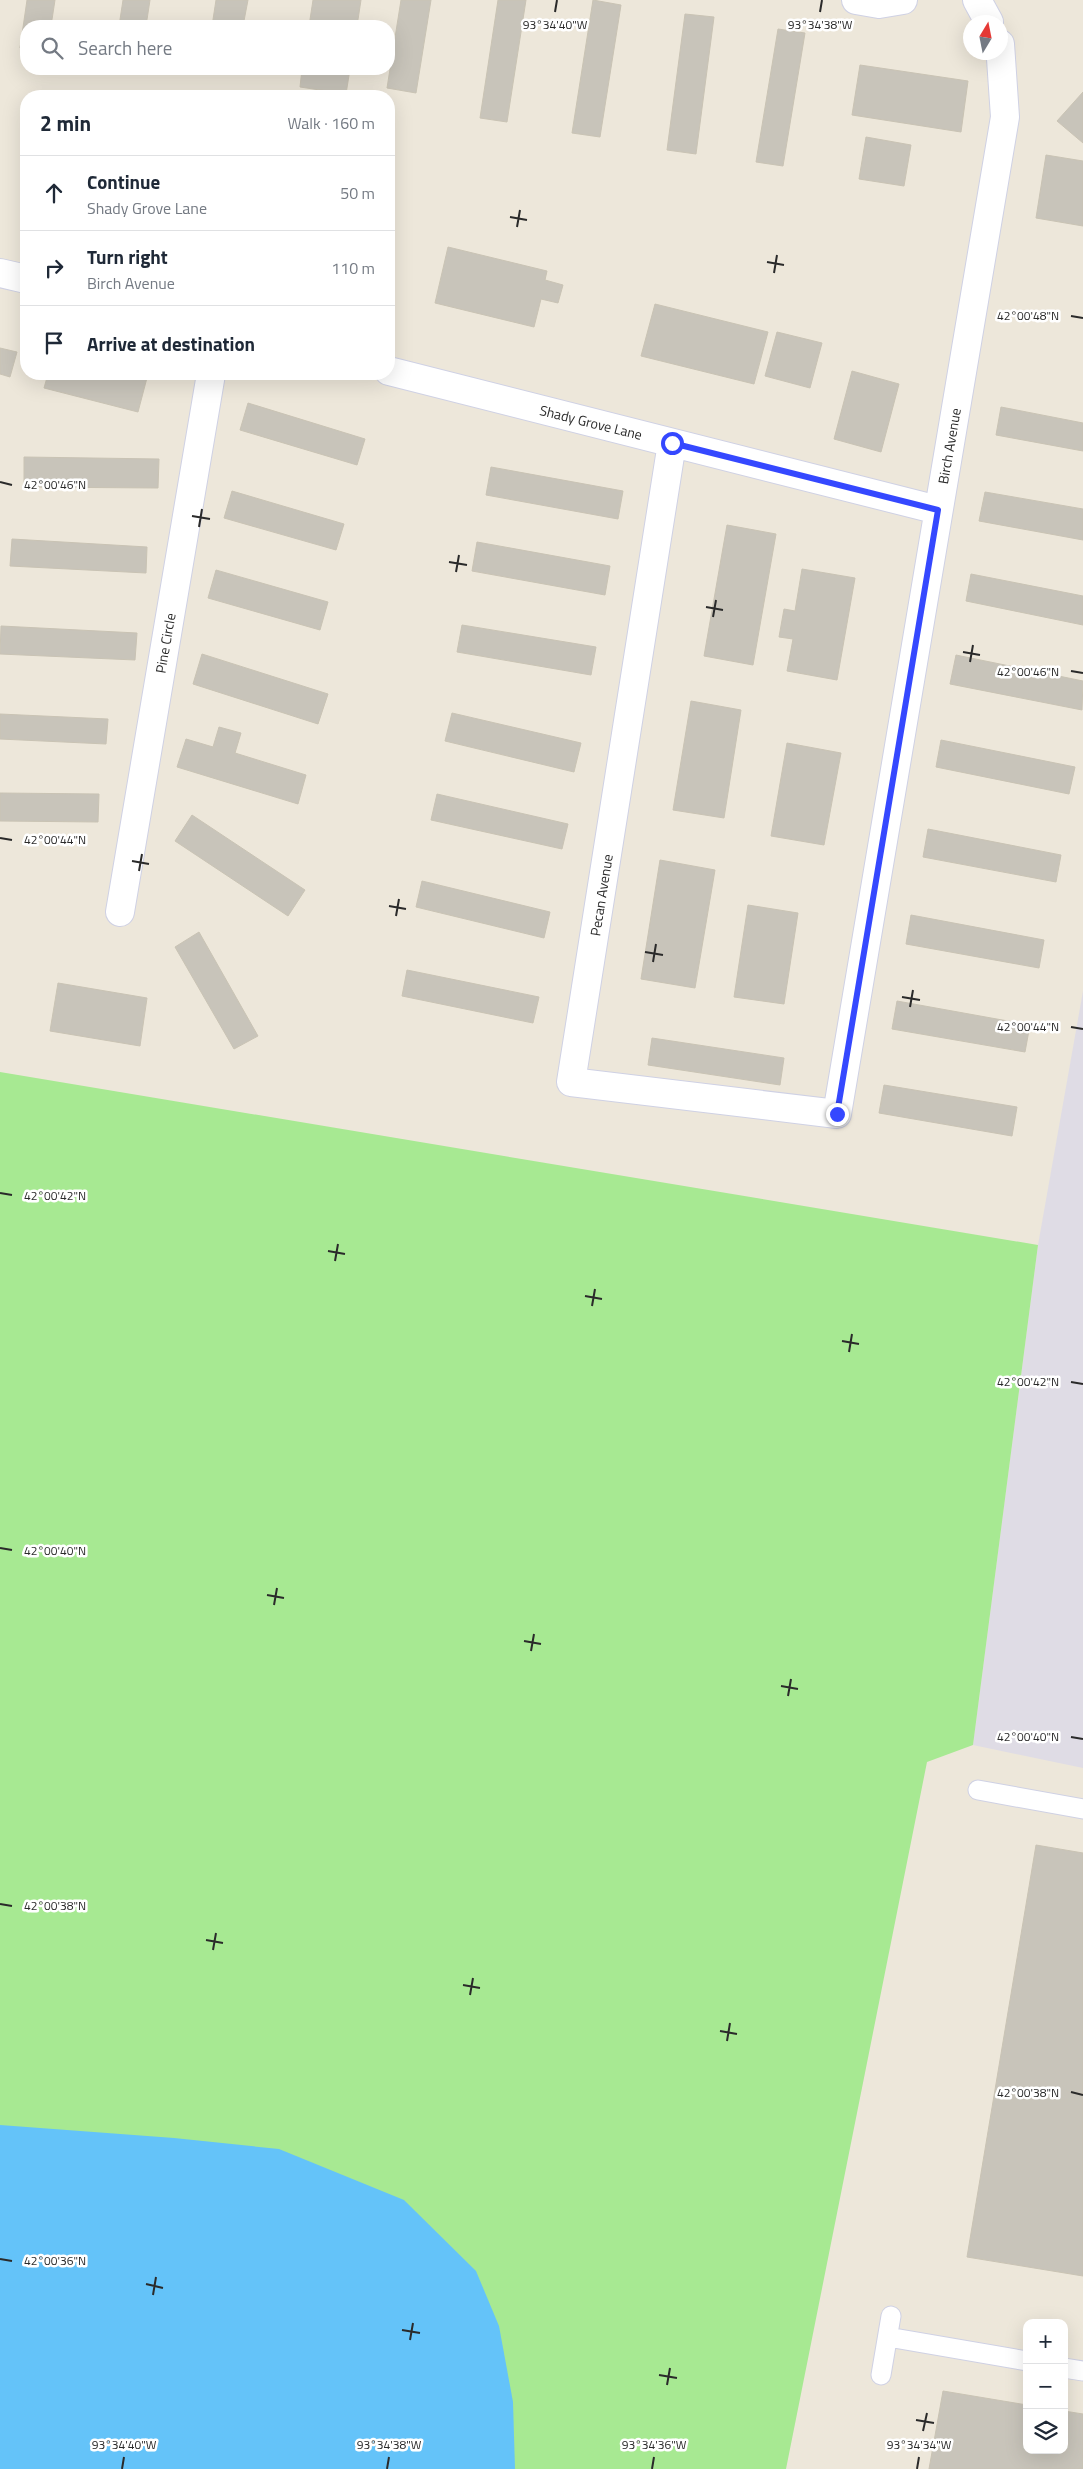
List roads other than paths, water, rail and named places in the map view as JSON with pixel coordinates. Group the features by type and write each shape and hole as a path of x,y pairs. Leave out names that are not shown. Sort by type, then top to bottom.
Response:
{"street":[{"path":"856,0 879,4 903,0"},
{"path":"977,0 985,15"},
{"name":"Birch Avenue","path":"837,1114 1005,117 1001,60"},
{"path":"0,272 20,277"},
{"name":"Shady Grove Lane","path":"395,373 938,510"},
{"name":"Pine Circle","path":"120,912 210,380"},
{"name":"Pecan Avenue","path":"672,443 571,1082 837,1114"}],"lane":[{"path":"978,1790 1083,1809"},
{"path":"881,2375 891,2316"},
{"path":"888,2337 1023,2360"},
{"path":"1068,2369 1083,2371"}],"water":[{"path":"0,2125 174,2138 279,2149 404,2200 476,2271 499,2326 513,2402 515,2469 0,2469"}]}
